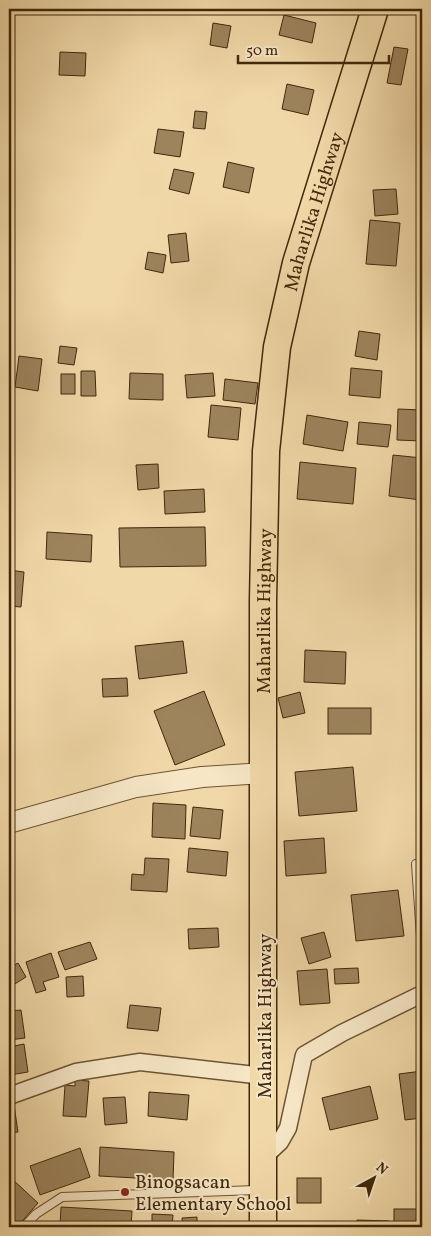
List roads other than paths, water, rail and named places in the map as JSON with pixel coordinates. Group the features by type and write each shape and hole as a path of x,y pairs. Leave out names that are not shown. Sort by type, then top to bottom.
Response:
{"highway":[{"name":"Maharlika Highway","path":"263,1227 263,601 266,451 278,347 296,263 374,9"}],"street":[{"path":"9,823 136,787 202,777 263,773"},
{"path":"263,1158 280,1142 288,1128 304,1055 342,1033 422,994"},
{"path":"9,1096 76,1072 140,1062 264,1076"}],"lane":[{"path":"422,864 416,864 422,952"},
{"path":"24,1227 36,1214 62,1197 263,1190"}],"place":[{"name":"Binogsacan Elementary School","path":"125,1192"}]}
